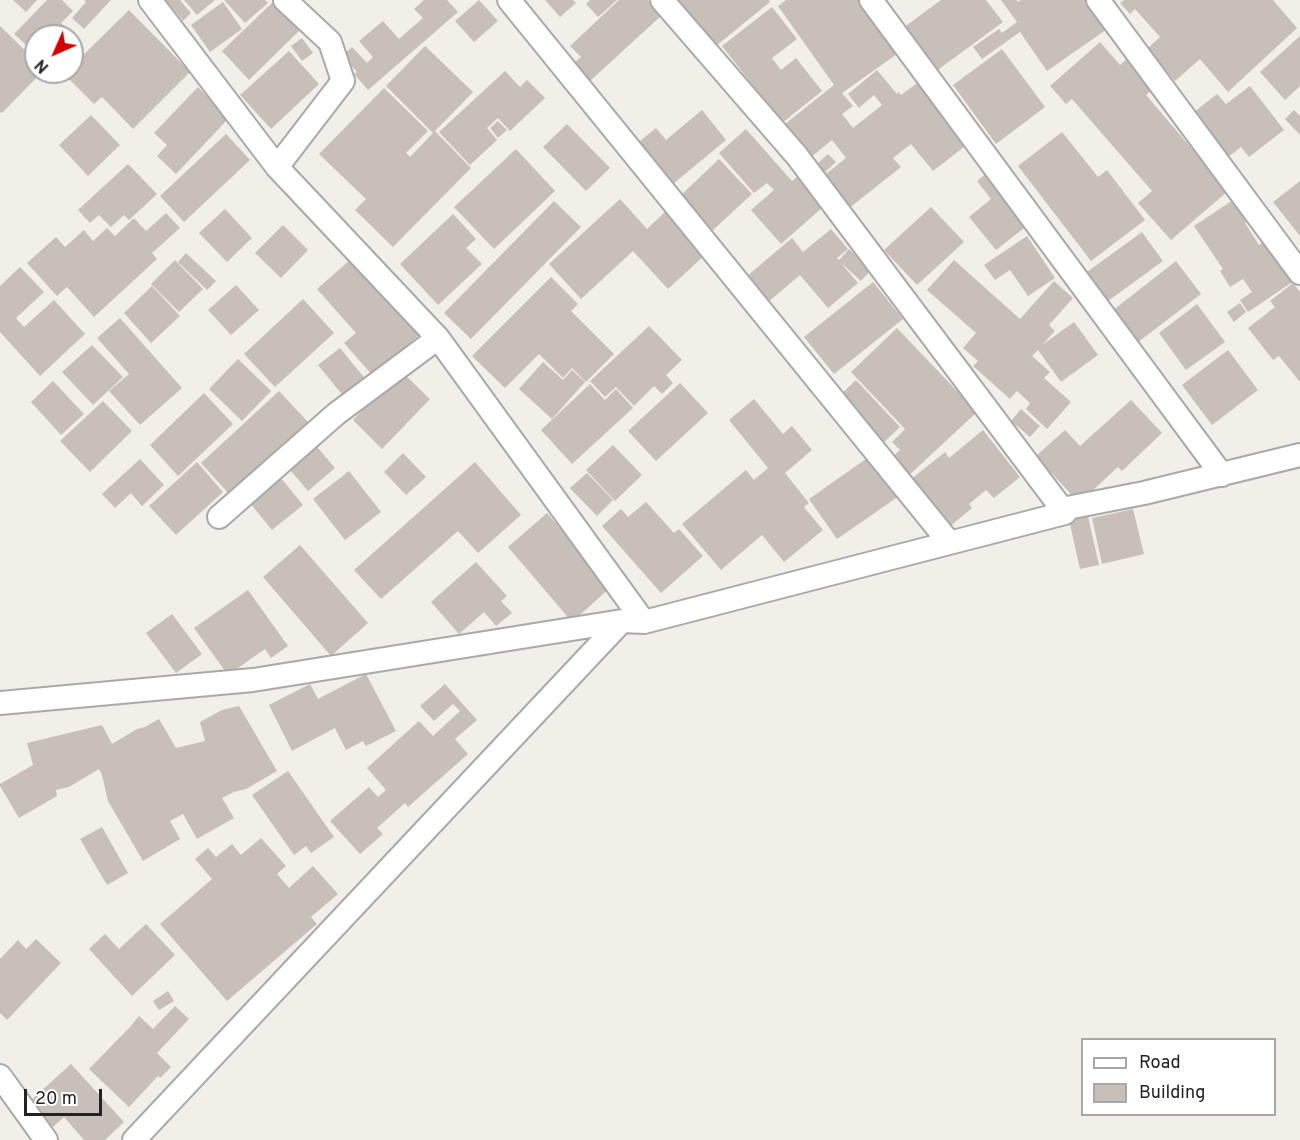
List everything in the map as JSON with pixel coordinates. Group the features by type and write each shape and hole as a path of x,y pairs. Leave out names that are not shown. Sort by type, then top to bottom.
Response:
{"street":[{"path":"150,0 277,167 438,338 633,622"},
{"path":"277,167 343,81 330,42 285,0"},
{"path":"509,0 949,542"},
{"path":"0,703 253,680 633,622 1065,513 797,156 662,0"},
{"path":"871,0 1222,475"},
{"path":"1098,0 1300,273"},
{"path":"219,517 336,414 438,338"},
{"path":"1062,509 1144,493 1300,455"},
{"path":"134,1140 633,622"},
{"path":"0,1076 46,1140"}],"building":[{"path":"13,0 37,0 26,12"},
{"path":"47,0 62,0 73,11 62,24 24,24 24,43 14,34"},
{"path":"84,0 111,0 84,29 84,24 79,24 72,18 86,2"},
{"path":"166,0 180,0 191,13 183,21"},
{"path":"184,0 215,0 197,15"},
{"path":"224,0 265,0 268,3 245,23"},
{"path":"275,0 305,25 249,80 222,51"},
{"path":"424,0 447,0 458,12 368,90 354,74 357,72 342,56 352,47 367,63 373,57 359,41 383,21 399,39 423,18 414,9"},
{"path":"479,0 498,21 474,42 455,21"},
{"path":"545,0 573,0 576,3 560,17"},
{"path":"590,0 617,0 598,17 586,4"},
{"path":"619,0 648,0 662,15 590,81 574,63 581,57 570,46"},
{"path":"678,0 769,0 770,2 716,46"},
{"path":"786,0 859,0 897,54 842,93 853,106 842,114 853,128 882,105 874,95 859,108 848,94 877,70 897,94 899,92 901,95 920,81 969,143 933,171 911,144 893,158 901,167 848,209 822,177 846,158 832,140 811,157 785,124 834,85 778,6"},
{"path":"941,0 986,0 1003,22 935,72 903,28"},
{"path":"1001,0 1017,0 1018,2 1021,0 1096,0 1113,25 1047,71 1020,32 982,59 973,47 999,29 1002,33 1017,22"},
{"path":"1124,0 1273,0 1297,28 1228,92 1200,59 1175,81 1147,49 1160,37 1135,9 1130,14 1120,3"},
{"path":"223,2 242,29 210,52 191,25"},
{"path":"772,7 797,39 772,58 781,70 796,58 822,91 782,123 722,46"},
{"path":"129,10 190,72 133,129 102,97 94,104 74,84 84,84 84,54"},
{"path":"0,26 24,49 24,84 30,84 2,113 0,112"},
{"path":"1300,36 1300,86 1285,100 1260,72"},
{"path":"302,38 313,53 302,61 291,46"},
{"path":"1100,42 1120,65 1130,56 1156,86 1146,95 1228,191 1171,240 1138,203 1152,191 1072,99 1066,104 1050,86"},
{"path":"425,46 473,92 435,131 471,168 393,247 355,210 366,199 319,154 384,88 428,131 406,153 410,157 433,133 386,86"},
{"path":"1002,49 1045,107 996,144 953,85"},
{"path":"289,51 319,84 271,129 240,95"},
{"path":"505,71 520,87 527,80 545,98 510,131 498,118 487,128 497,140 470,165 439,132"},
{"path":"1250,86 1284,130 1249,157 1241,147 1228,157 1193,113 1217,94 1226,104"},
{"path":"198,87 229,118 176,174 157,156 167,145 154,133"},
{"path":"702,110 726,140 661,194 634,146 656,128 666,140"},
{"path":"1294,110 1300,116 1300,135 1285,119"},
{"path":"91,115 120,145 88,176 59,145"},
{"path":"498,121 507,130 498,138 490,128"},
{"path":"567,124 610,168 586,191 543,147"},
{"path":"746,129 792,181 797,177 823,207 781,244 751,210 774,190 767,183 754,193 719,153"},
{"path":"1062,132 1098,177 1107,170 1145,220 1091,261 1018,166"},
{"path":"226,134 250,160 184,222 160,196"},
{"path":"516,149 555,191 494,249 454,207"},
{"path":"828,154 836,162 823,174 816,165"},
{"path":"719,159 752,194 712,231 679,197"},
{"path":"128,164 157,194 129,220 124,215 111,227 99,215 90,223 78,210"},
{"path":"987,173 1028,225 996,250 969,217 991,199 977,181"},
{"path":"1300,181 1300,236 1273,202"},
{"path":"1239,196 1253,218 1245,223 1259,245 1269,238 1297,279 1248,312 1240,300 1252,292 1243,279 1230,287 1220,271 1223,269 1194,226"},
{"path":"620,199 647,229 666,211 706,254 668,289 633,251 581,299 549,264"},
{"path":"554,201 581,227 471,339 444,313"},
{"path":"931,207 964,242 917,285 884,250"},
{"path":"225,209 252,238 227,262 199,233"},
{"path":"166,213 180,228 152,253 157,259 94,317 67,287 57,296 27,263 56,237 65,247 84,230 93,241 107,228 115,236 134,218 146,231"},
{"path":"453,214 476,239 466,248 482,264 438,305 400,264"},
{"path":"283,225 308,250 281,278 255,253"},
{"path":"831,229 848,249 837,258 839,260 849,249 871,270 861,281 841,263 858,283 828,308 800,275 767,303 746,277 792,238 803,252"},
{"path":"1142,232 1163,261 1108,301 1087,272"},
{"path":"1027,236 1055,278 1028,296 1010,270 995,280 984,265"},
{"path":"360,251 420,334 373,376 344,343 356,333 317,289"},
{"path":"186,253 216,281 207,290 178,262"},
{"path":"175,260 203,289 179,312 151,284"},
{"path":"954,260 1020,319 1054,281 1073,298 1049,325 1055,331 1042,345 1074,322 1098,355 1061,382 1038,350 1032,356 1050,372 1044,378 1071,402 1047,429 1026,409 1030,403 1017,391 1010,399 973,366 978,361 963,348 976,333 927,290"},
{"path":"1176,261 1201,294 1137,343 1112,311"},
{"path":"20,267 44,292 16,318 24,327 54,300 85,334 40,376 0,332 0,286"},
{"path":"551,277 578,304 571,311 614,354 586,382 572,368 563,378 539,354 505,388 472,356"},
{"path":"873,282 903,319 834,374 804,337"},
{"path":"1293,283 1300,292 1300,382 1279,356 1273,360 1248,328 1275,307 1270,301"},
{"path":"236,285 259,310 231,335 208,310"},
{"path":"152,286 180,316 151,343 124,313"},
{"path":"303,299 334,333 275,387 244,354"},
{"path":"1240,303 1246,312 1234,322 1227,312"},
{"path":"1197,304 1225,342 1186,370 1159,333"},
{"path":"120,318 182,388 140,425 109,391 129,374 97,338"},
{"path":"649,326 682,360 666,375 673,383 662,394 654,386 634,406 616,387 605,397 590,381"},
{"path":"897,328 977,412 905,479 888,461 900,450 892,442 905,429 851,372"},
{"path":"92,345 123,377 93,405 62,372"},
{"path":"340,348 367,381 345,398 318,365"},
{"path":"1228,350 1258,390 1212,425 1182,385"},
{"path":"238,359 271,391 242,421 209,389"},
{"path":"543,362 563,380 572,370 585,382 552,419 519,389"},
{"path":"401,371 430,399 382,449 353,420"},
{"path":"856,380 900,427 879,447 835,400"},
{"path":"53,381 84,414 61,435 31,402"},
{"path":"680,383 708,413 656,461 628,431"},
{"path":"590,384 605,400 616,389 633,408 572,464 541,430"},
{"path":"279,391 308,422 229,494 201,463"},
{"path":"204,393 233,424 178,476 150,445"},
{"path":"754,399 783,434 792,426 812,450 785,473 809,503 804,507 823,530 784,562 762,535 721,570 682,524 746,470 754,480 768,468 729,420"},
{"path":"1131,400 1162,433 1122,471 1118,467 1079,503 1036,456 1065,430 1080,446"},
{"path":"103,401 132,431 90,472 60,441"},
{"path":"1021,409 1040,426 1030,437 1011,421"},
{"path":"983,430 1020,477 994,498 986,490 969,504 972,508 943,532 905,484 945,452 949,458"},
{"path":"312,441 335,468 308,491 285,464"},
{"path":"613,445 642,475 615,501 586,470"},
{"path":"403,453 426,477 406,495 384,472"},
{"path":"873,454 902,494 837,539 809,499"},
{"path":"140,459 164,485 142,506 131,493 115,508 102,494"},
{"path":"197,462 223,492 176,535 149,506"},
{"path":"475,462 521,515 478,553 458,531 381,599 354,570"},
{"path":"349,471 381,512 345,540 313,499"},
{"path":"276,472 303,505 272,530 245,497"},
{"path":"587,473 613,500 597,516 570,488"},
{"path":"646,502 674,533 679,529 703,556 661,593 602,526 621,509 628,517"},
{"path":"1133,509 1144,554 1102,564 1092,518"},
{"path":"547,513 611,587 572,622 508,547"},
{"path":"1088,516 1099,565 1080,569 1069,520"},
{"path":"300,545 368,623 331,656 263,577"},
{"path":"476,562 507,596 501,601 512,613 496,626 484,612 459,634 431,602"},
{"path":"248,590 288,646 271,658 265,649 228,675 194,628"},
{"path":"172,614 202,654 176,673 146,633"},
{"path":"366,674 396,731 366,746 363,741 346,750 335,728 292,751 269,705 310,684 318,699"},
{"path":"445,684 477,720 455,739 468,754 408,807 405,803 377,828 383,834 360,854 330,821 369,787 378,797 386,790 367,768 419,721 433,736 460,711 453,704 434,721 420,706"},
{"path":"239,706 277,771 246,789 222,798 234,818 197,839 183,814 170,821 180,839 143,861 108,801 99,769 69,787 56,790 57,796 19,818 0,786 33,765 27,743 102,725 112,744 159,719 176,748 205,741 200,722 222,710"},
{"path":"288,771 334,837 311,853 306,846 294,855 252,795"},
{"path":"102,827 128,873 107,885 80,839"},
{"path":"261,838 286,866 277,874 289,888 313,866 338,894 311,917 317,924 227,1001 160,924 212,879 195,859 208,848 216,857 232,844 241,855"},
{"path":"146,924 175,955 132,996 89,949 105,934 119,949"},
{"path":"36,939 61,963 7,1020 0,1013 0,959 18,940 26,949"},
{"path":"168,991 174,1001 159,1010 153,1001"},
{"path":"175,1006 189,1019 157,1053 171,1067 160,1078 158,1076 129,1107 89,1069 139,1016 153,1029"},
{"path":"71,1064 124,1122 105,1140 84,1140 64,1117 53,1127 29,1102"}]}
